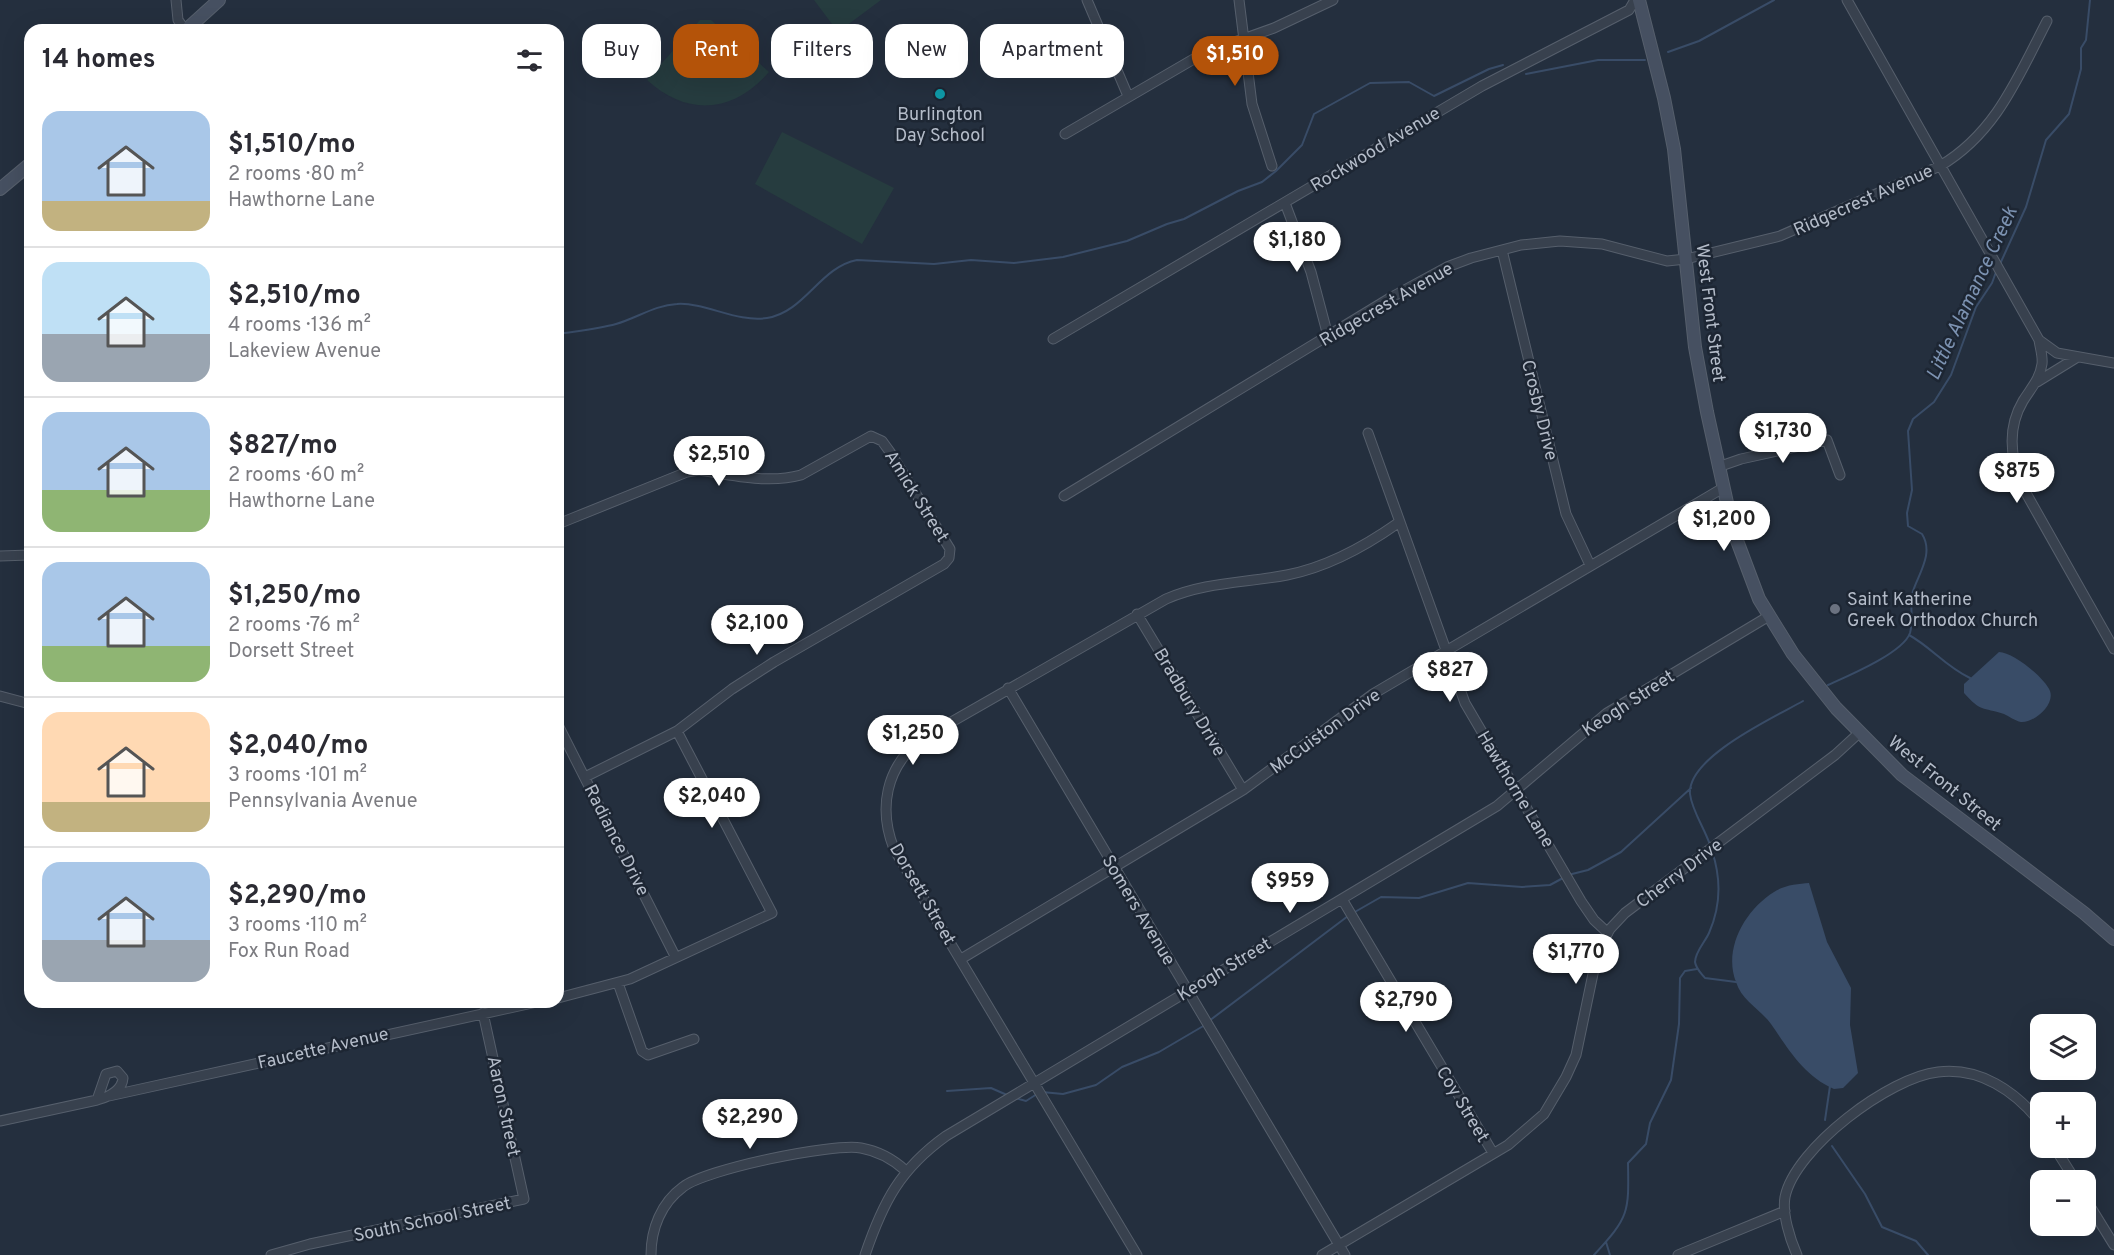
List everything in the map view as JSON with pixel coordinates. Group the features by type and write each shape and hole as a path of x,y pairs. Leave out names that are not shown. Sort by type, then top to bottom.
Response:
{"street":[{"path":"176,0 178,20 181,24"},
{"path":"193,24 219,0"},
{"path":"1087,0 1128,96"},
{"path":"1239,0 1252,104 1272,166"},
{"path":"1065,134 1204,53 1295,19 1333,0"},
{"name":"Rockwood Avenue","path":"1053,339 1482,86 1629,10 1637,0"},
{"name":"West Front Street","path":"1637,0 1672,138 1695,349 1718,467 1742,558 1768,616 1823,692 1859,733 1921,792 2084,913 2114,939"},
{"path":"1847,0 2039,340 2042,362 2037,382 2018,411 2012,432 2011,447 2016,473 2114,649"},
{"name":"Ridgecrest Avenue","path":"1064,496 1328,336 1447,267 1471,258 1540,242 1602,244 1656,259 1686,259 1780,236 1940,166 1959,155 1992,122 2047,21"},
{"path":"0,189 24,169"},
{"path":"1285,203 1311,272 1328,336"},
{"name":"Crosby Drive","path":"1502,250 1566,514 1590,565"},
{"path":"2039,340 2057,353 2114,363"},
{"path":"2037,382 2076,358"},
{"name":"Hawthorne Lane","path":"1368,433 1398,523 1465,703 1581,901 1594,920 1608,933"},
{"name":"Amick Street","path":"564,522 687,472 699,470 772,480 801,475 861,440 876,437 890,452 945,539 950,549 949,558 945,564 740,683 677,731"},
{"path":"1718,467 1742,459 1827,440 1840,475"},
{"name":"McCuiston Drive","path":"961,959 1243,790 1346,711 1723,488"},
{"name":"Dorsett Street","path":"1137,1255 894,849 886,821 887,790 896,766 912,746 1137,614 1166,599 1201,586 1290,574 1332,562 1398,523"},
{"path":"0,555 24,555"},
{"name":"Bradbury Drive","path":"1137,614 1243,790"},
{"name":"Keogh Street","path":"865,1255 881,1211 906,1170 946,1136 1469,823 1517,791 1570,741 1607,713 1768,616"},
{"name":"Somers Avenue","path":"1008,688 1345,1255"},
{"path":"0,696 24,702"},
{"path":"564,996 618,983 772,913 677,731 585,777"},
{"name":"Cherry Drive","path":"1322,1255 1493,1153 1523,1133 1544,1114 1567,1076 1578,1046 1598,950 1608,933 1625,913 1835,755 1859,733"},
{"name":"Radiance Drive","path":"564,736 675,956"},
{"name":"Coy Street","path":"1342,899 1493,1153"},
{"path":"618,983 642,1051 648,1055 694,1039"},
{"name":"Faucette Avenue","path":"97,1100 508,1008"},
{"name":"Aaron Street","path":"483,1013 524,1199"},
{"path":"0,1121 97,1100 106,1074 117,1071 121,1074 123,1083 109,1096"},
{"path":"1797,1255 1785,1211 1785,1198 1790,1183 1815,1145 1830,1131 1892,1089 1922,1075 1948,1072 1989,1080 2010,1091 2030,1112"},
{"path":"651,1255 656,1222 669,1200 683,1186 714,1171 843,1147 870,1150 885,1156 906,1170"},
{"name":"South School Street","path":"271,1255 310,1244 524,1199"},
{"path":"1678,1255 1785,1211"},
{"path":"2096,1216 2114,1245"}],"green space":[{"path":"814,0 881,0 849,24 832,24"},
{"path":"700,20 711,20 715,24 696,24"},
{"path":"673,51 673,78 759,78 759,63 769,72 741,96 710,105 694,105 678,100 647,80 661,78 661,64"},
{"path":"782,132 894,188 862,244 755,184"}],"water":[{"path":"1999,652 2012,656 2028,667 2042,679 2050,691 2051,696 2046,707 2032,720 2021,722 1982,708 1964,693 1964,684"},
{"path":"1809,883 1827,942 1851,988 1850,1025 1858,1073 1843,1088 1834,1089 1823,1084 1806,1070 1767,1019 1742,994 1733,969 1732,957 1739,931 1754,909 1778,890 1791,885"}],"waterway":[{"path":"1668,52 1699,41 1774,0"},
{"name":"Little Alamance Creek","path":"2000,264 2026,207 2046,140 2069,114 2081,69 2081,48 2086,40 2090,0"},
{"path":"1526,74 1598,60 1645,60"},
{"path":"564,333 609,326 654,309 677,304 699,306 744,318 767,318 792,307 833,271 857,260 934,264 971,260 1014,263 1063,257 1127,241 1184,219 1238,191 1262,182 1302,145 1314,114 1370,83 1409,82 1434,96 1489,69 1503,65"},
{"name":"Little Alamance Creek","path":"1828,685 1886,656 1905,641 1910,633 1912,596 1927,548 1922,534 1908,526 1907,513 1912,490 1908,431 1913,419 1934,402 1951,375 1976,307 1992,283 1996,272"},
{"path":"1909,635 1970,678"},
{"name":"Little Alamance Creek","path":"1710,845 1690,794 1693,780 1702,766 1735,740 1803,701"},
{"path":"1568,875 1588,870 1621,852 1691,788"},
{"name":"Little Alamance Creek","path":"1712,851 1717,871 1718,902 1713,923 1695,962 1705,978 1736,982"},
{"path":"1353,913 1381,897 1419,898 1468,883 1522,887 1550,885 1563,878"},
{"path":"1209,1021 1348,916"},
{"name":"Little Alamance Creek","path":"1594,1255 1614,1232 1624,1213 1628,1193 1628,1163 1646,1144 1650,1123 1671,1080 1679,1024 1680,978 1685,971 1697,969"},
{"path":"1042,1092 1063,1094 1096,1085 1122,1067 1159,1052 1205,1025"},
{"path":"1825,1120 1830,1086"},
{"path":"947,1091 991,1088 1007,1095"},
{"path":"1015,1098 1026,1101 1037,1094"},
{"path":"1832,1146 1865,1194 1882,1227 1916,1241 1928,1255"},
{"path":"1606,1242 1610,1255"}],"place":[{"name":"Burlington Day School","path":"940,94"},
{"name":"Saint Katherine Greek Orthodox Church","path":"1835,609"}]}
